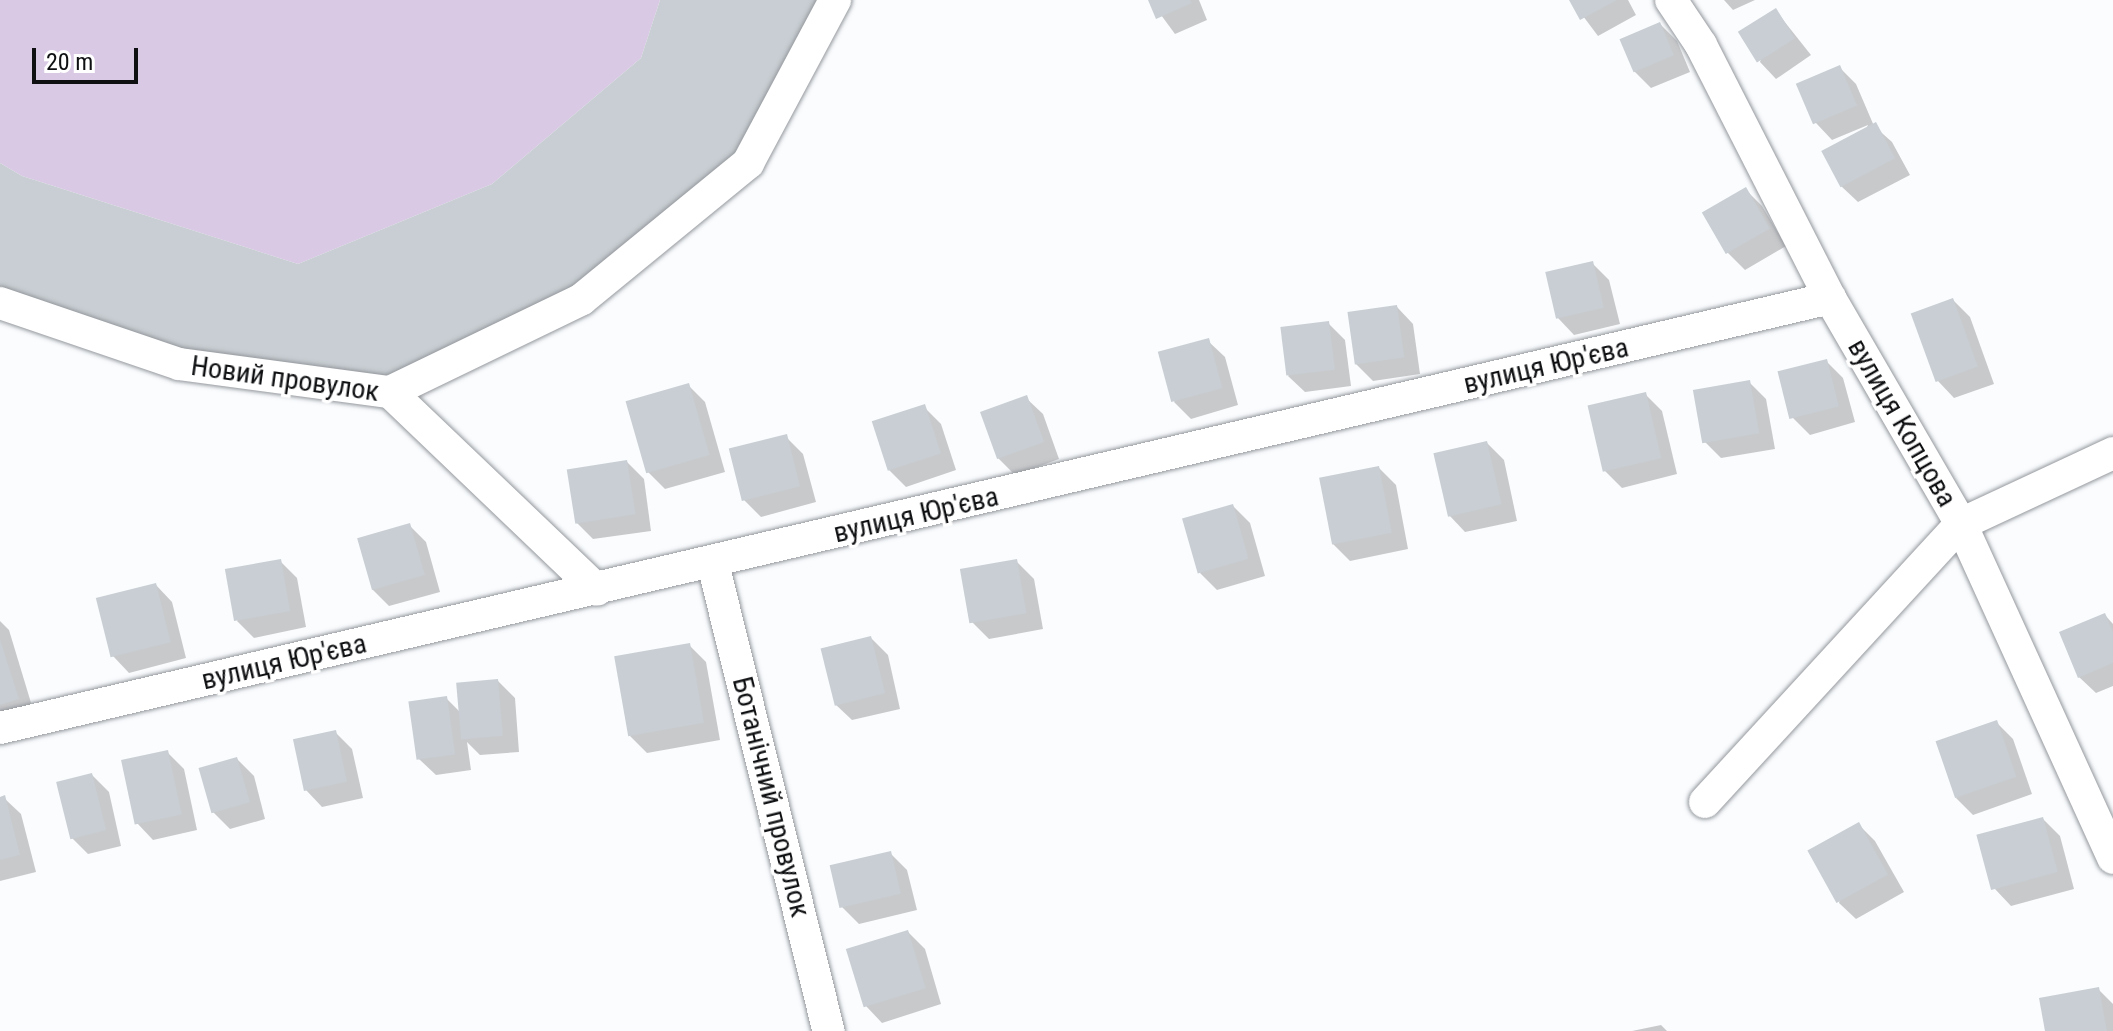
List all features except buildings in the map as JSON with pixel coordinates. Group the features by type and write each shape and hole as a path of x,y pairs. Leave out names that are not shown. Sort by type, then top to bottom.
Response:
{"street":[{"path":"390,392 582,299 748,163 835,0"},
{"name":"вулиця Копцова","path":"1671,0 1701,45 1830,298 1961,524 2113,858"},
{"name":"вулиця Юр'єва","path":"0,728 713,564 1830,298"},
{"name":"Новий провулок","path":"0,303 179,364 390,392 597,590"},
{"path":"1705,802 1961,524 2113,453"},
{"name":"Ботанічний провулок","path":"713,564 829,1031"}],"shaded area":[{"path":"0,0 660,0 641,58 492,184 298,264 22,176 0,163"}]}
